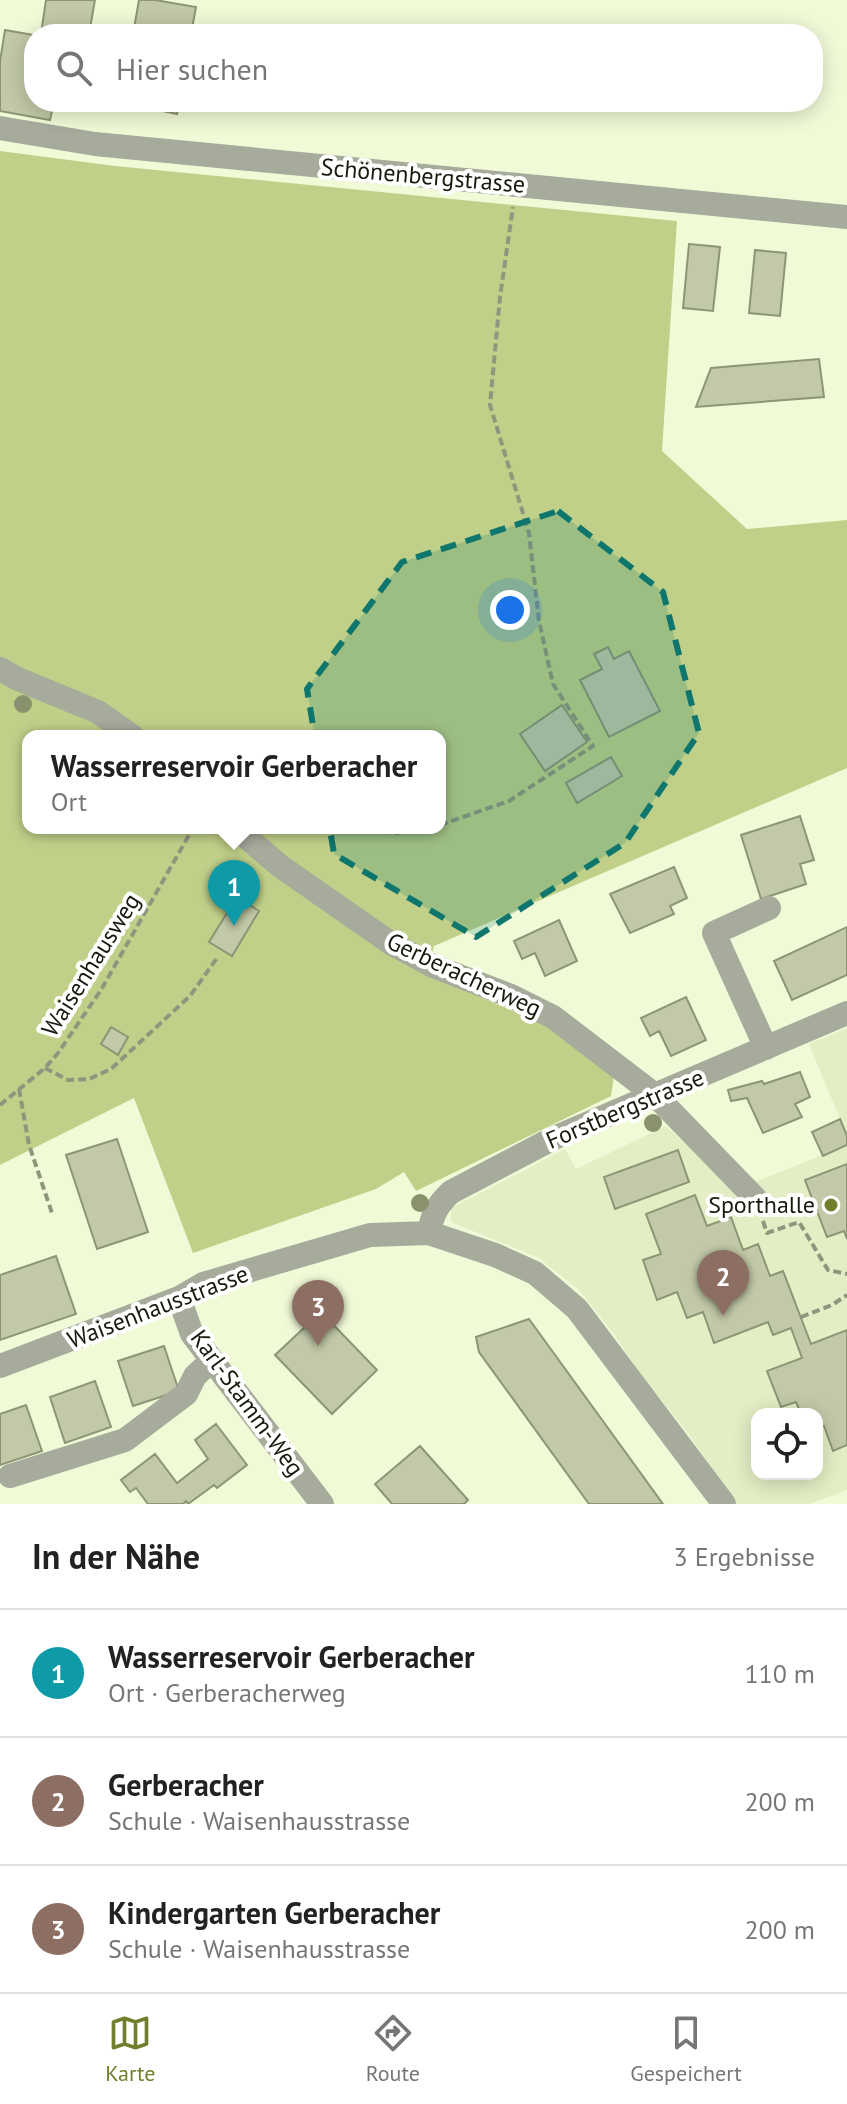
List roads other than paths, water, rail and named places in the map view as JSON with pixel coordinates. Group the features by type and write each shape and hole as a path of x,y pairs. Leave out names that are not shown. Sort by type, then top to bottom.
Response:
{"street":[{"name":"Schönenbergstrasse","path":"0,128 95,144 847,217"},
{"path":"0,669 98,712 124,730"},
{"name":"Gerberacherweg","path":"243,834 280,866 392,944 433,966 511,996 553,1017 655,1095 758,1208"},
{"path":"766,1048 714,933 769,908"},
{"name":"Forstbergstrasse","path":"429,1233 439,1203 451,1192 556,1137 847,1013"},
{"name":"Waisenhausstrasse","path":"0,1366 179,1298 203,1284 370,1235 429,1233 495,1255 535,1273 577,1309 724,1504"},
{"name":"Karl-Stamm-Weg","path":"179,1298 192,1334 322,1504"},
{"path":"10,1476 125,1440 186,1394 195,1376 212,1360"}],"place":[{"name":"Wasserreservoir Gerberacher","path":"234,926"},
{"name":"Sporthalle","path":"831,1205"},
{"name":"Gerberacher","path":"723,1316"},
{"name":"Kindergarten Gerberacher","path":"318,1346"}]}
